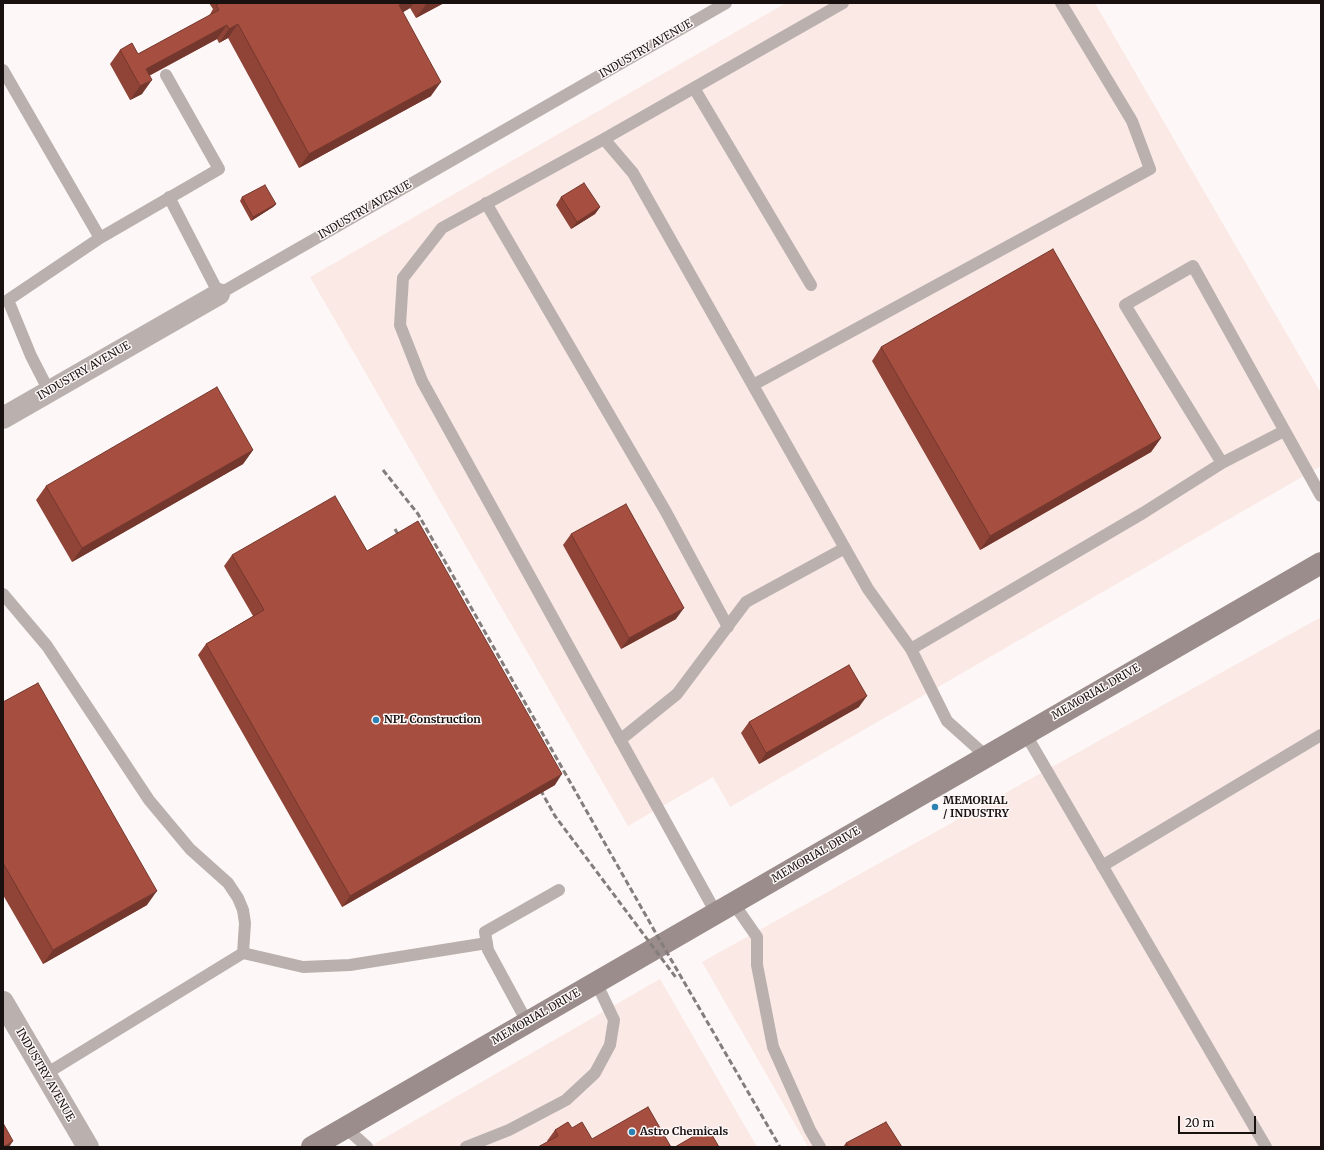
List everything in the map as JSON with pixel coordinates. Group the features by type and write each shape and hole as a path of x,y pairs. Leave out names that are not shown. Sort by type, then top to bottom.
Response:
{"street":[{"name":"INDUSTRY AVENUE","path":"3,418 219,294"},
{"name":"MEMORIAL DRIVE","path":"312,1147 344,1127 1321,563"},
{"name":"INDUSTRY AVENUE","path":"3,1002 44,1075 88,1147"}],"lane":[{"name":"INDUSTRY AVENUE","path":"219,294 726,3"},
{"path":"820,1147 810,1130 773,1047 757,965 757,937 725,908 620,740 422,381 400,324 403,278 442,228 604,139 843,3"},
{"path":"753,385 1150,169 1132,121 1061,3"},
{"path":"3,70 100,238"},
{"path":"50,391 30,356 8,300 100,238 219,169 166,75"},
{"path":"694,88 811,285"},
{"path":"604,139 633,173 868,589 911,649 947,721 986,756"},
{"path":"169,197 219,294"},
{"path":"486,203 666,512 728,628"},
{"path":"1222,463 1125,305 1192,266 1321,496"},
{"path":"911,649 1144,513 1222,463 1284,432"},
{"path":"620,740 677,694 728,628 746,602 845,548"},
{"path":"3,594 47,646 149,800 190,849 228,883 238,898 243,910 245,923 243,953"},
{"path":"1025,733 1266,1147"},
{"path":"1102,866 1321,735"},
{"path":"527,1022 488,950 485,932 559,890"},
{"path":"44,1075 243,953 303,967 350,965 487,943"},
{"path":"466,1147 509,1130 566,1100 595,1073 610,1045 614,1020 596,982"},
{"path":"344,1127 367,1147"}],"shaded area":[{"path":"786,3 1095,3 1321,393 1321,466 730,807 713,777 628,826 310,277"},
{"path":"1321,617 1321,1147 808,1147 702,962"},
{"path":"660,979 757,1147 369,1147"}],"building":[{"path":"220,3 404,3 399,5 441,82 309,154 238,24 229,29 227,25 146,69 152,80 140,86 120,50 132,43 138,54 219,10 216,5"},
{"path":"584,183 600,207 577,222 561,197"},
{"path":"265,185 276,204 253,217 242,197"},
{"path":"1053,249 1161,438 990,536 881,347"},
{"path":"217,387 253,450 82,548 46,486"},
{"name":"NPL Construction","path":"335,496 367,551 418,521 562,774 350,896 206,644 264,610 232,555"},
{"path":"626,504 684,608 629,638 571,534"},
{"path":"849,665 867,696 766,753 749,722"},
{"path":"38,683 157,891 53,950 3,863 3,702"},
{"path":"648,1107 671,1147 538,1147 558,1136 555,1130 568,1122 572,1128 582,1122 592,1139"},
{"path":"886,1122 902,1147 849,1147 846,1143"},
{"path":"3,1123 13,1141 3,1147"},
{"path":"708,1128 719,1147 675,1147"}],"railway":[{"path":"383,470 418,514 662,944 780,1147"},
{"path":"395,529 403,543"},
{"path":"536,782 555,816 677,979"}],"place":[{"name":"NPL Construction","path":"376,720"},
{"name":"MEMORIAL / INDUSTRY","path":"935,807"},
{"name":"Astro Chemicals","path":"632,1132"}]}
